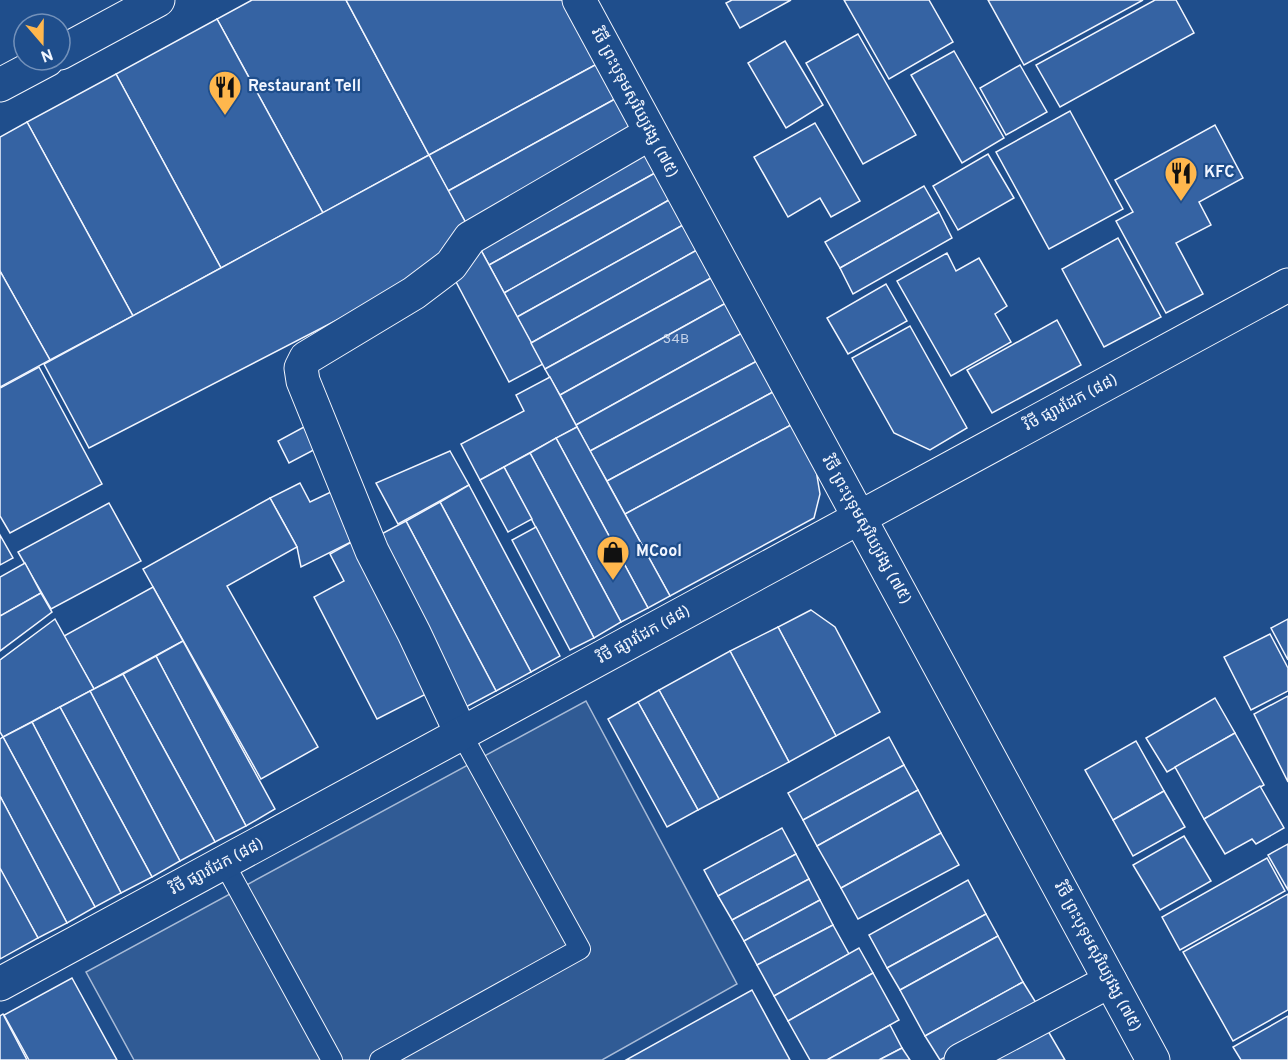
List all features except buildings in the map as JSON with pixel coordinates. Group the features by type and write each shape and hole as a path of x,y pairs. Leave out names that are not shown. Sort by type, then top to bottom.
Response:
{"street":[{"path":"72,47 158,0"},
{"name":"វិថី ព្រះបុទុមសុរិយ្យវង្ស (៧៥)","path":"579,0 649,134 1153,1060"},
{"path":"0,86 25,72"},
{"path":"462,735 372,551 303,381 301,368 306,358 414,293 451,265 470,238 649,134"},
{"name":"វិថី ផ្សារដែក (៨៨)","path":"0,984 1288,285"},
{"path":"961,1060 1110,981"}],"lane":[{"path":"380,1060 580,949 462,735"},
{"path":"224,863 332,1060"}],"shaded area":[{"path":"586,701 737,984 602,1060 134,1060 86,972"}],"place":[{"name":"Restaurant Tell","path":"225,116"},
{"name":"KFC","path":"1181,202"},
{"name":"MCool","path":"613,581"}]}
